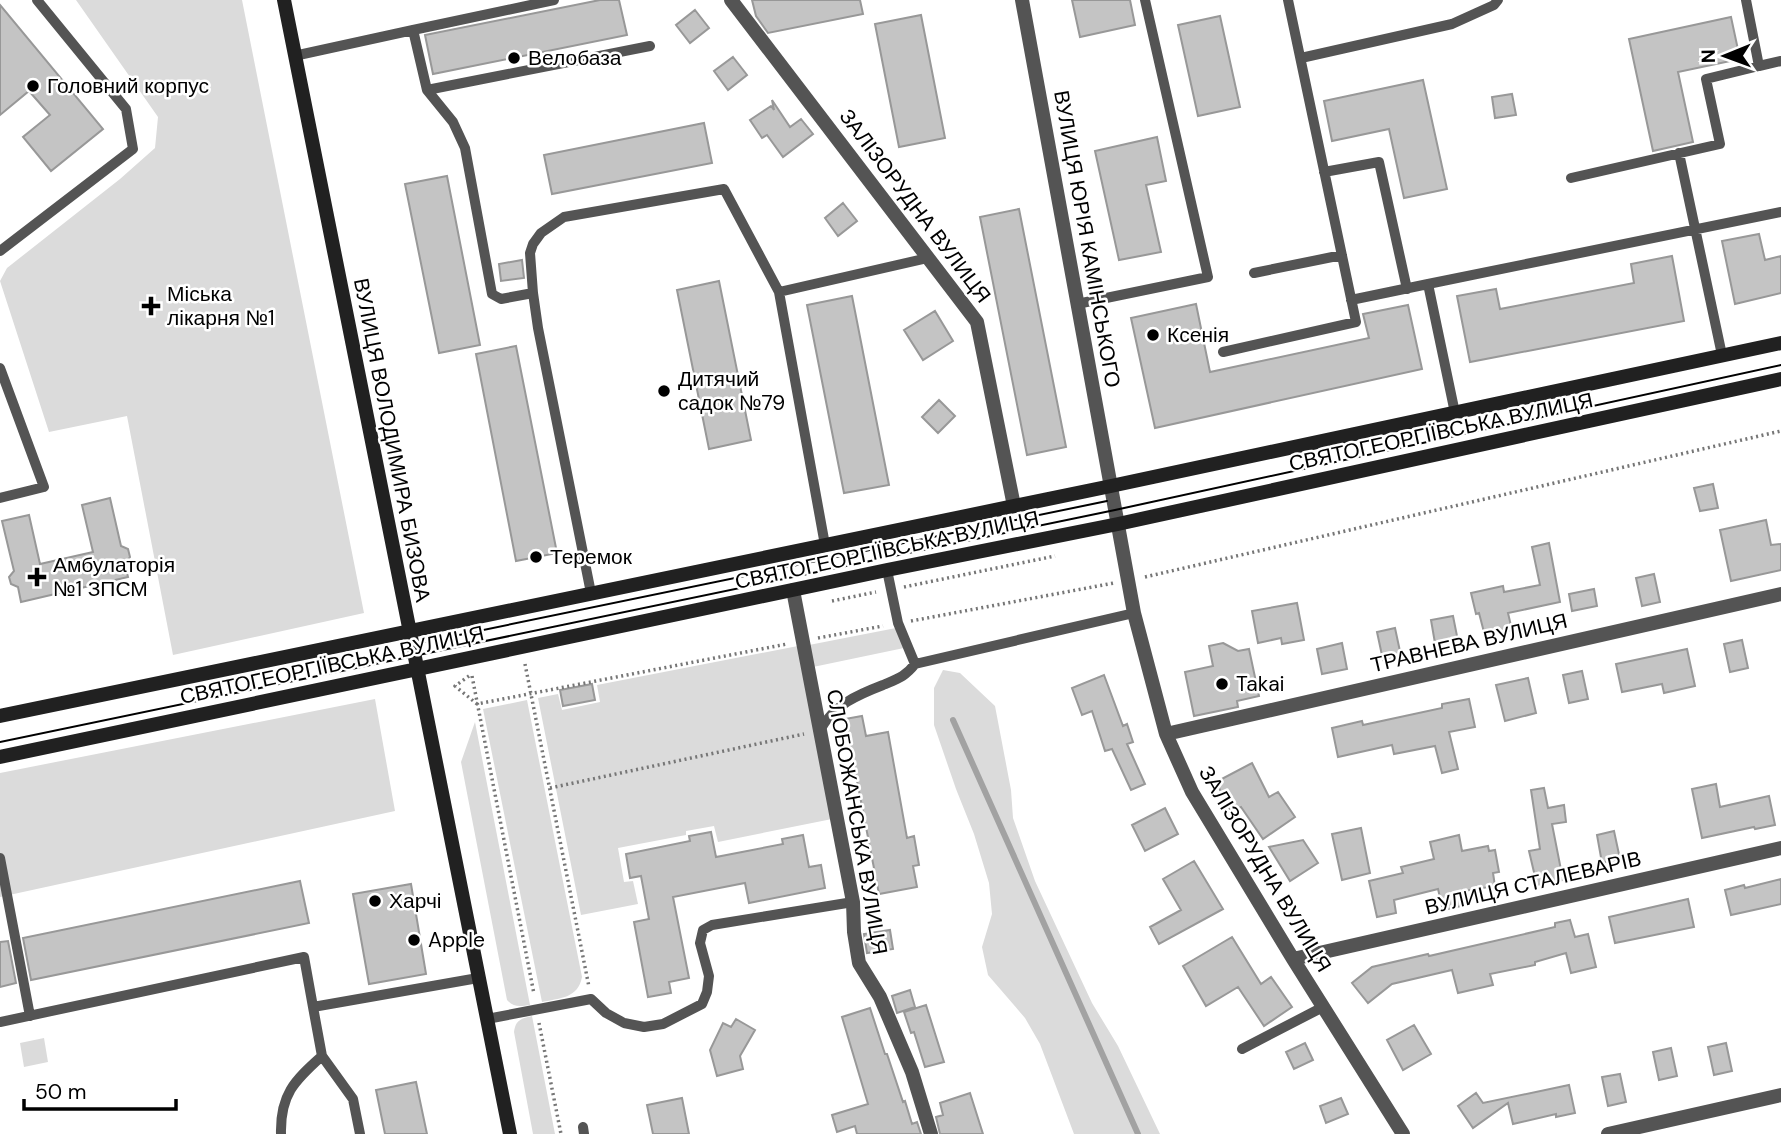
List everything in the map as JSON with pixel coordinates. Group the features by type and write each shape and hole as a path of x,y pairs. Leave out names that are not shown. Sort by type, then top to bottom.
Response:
{"main road":[{"name":"ВУЛИЦЯ ВОЛОДИМИРА БИЗОВА","path":"284,0 510,1134"},
{"name":"СВЯТОГЕОРГІЇВСЬКА ВУЛИЦЯ","path":"0,716 1111,486 1781,343"},
{"name":"СВЯТОГЕОРГІЇВСЬКА ВУЛИЦЯ","path":"0,757 416,668 1118,524 1781,379"}],"street":[{"name":"ЗАЛІЗОРУДНА ВУЛИЦЯ","path":"732,0 977,322 1014,506"},
{"name":"ВУЛИЦЯ ЮРІЯ КАМІНСЬКОГО","path":"1022,0 1118,524"},
{"name":"ЗАЛІЗОРУДНА ВУЛИЦЯ","path":"1118,524 1134,613 1166,734 1192,792 1403,1134"},
{"name":"СЛОБОЖАНСЬКА ВУЛИЦЯ","path":"793,590 853,902 859,962 880,997 912,1072 931,1134"},
{"name":"ТРАВНЕВА ВУЛИЦЯ","path":"1166,734 1781,594"},
{"name":"ВУЛИЦЯ СТАЛЕВАРІВ","path":"1293,959 1781,848"},
{"path":"1608,1134 1781,1095"}],"lane":[{"path":"0,251 132,149 126,109 37,0"},
{"path":"294,56 554,0"},
{"path":"1077,304 1208,276 1145,0"},
{"path":"1223,352 1356,322 1288,0"},
{"path":"1301,58 1452,24 1494,5 1498,0"},
{"path":"1746,0 1759,66"},
{"path":"413,30 427,90 453,122 465,148 492,294 501,299 533,293"},
{"path":"427,90 650,46"},
{"path":"1572,178 1720,144 1706,79 1781,61"},
{"path":"1679,153 1722,355"},
{"path":"1324,172 1379,162 1407,289"},
{"path":"591,593 538,328 530,253 533,243 541,233 564,217 724,188 779,292 825,545"},
{"path":"1351,300 1781,212"},
{"path":"1254,274 1342,255"},
{"path":"779,292 928,258"},
{"path":"1429,284 1455,413"},
{"path":"0,368 44,487 0,498"},
{"path":"887,570 898,624 915,664"},
{"path":"820,730 832,714 852,698 907,675 915,664 1134,613"},
{"path":"0,858 30,1016"},
{"path":"487,1019 591,999 606,1013 624,1023 644,1027 663,1024 702,1004 709,976 700,943 703,930 712,925 853,902"},
{"path":"0,1022 304,957 322,1056 353,1099 360,1134"},
{"path":"313,1007 478,978"},
{"path":"1242,1049 1323,1007"},
{"path":"281,1134 281,1117 286,1096 298,1078 322,1056"}],"path":[{"path":"525,664 591,999"},
{"path":"471,674 561,1134"},
{"path":"550,788 820,730"}],"shaded area":[{"name":"Міська лікарня №1","path":"76,0 242,0 364,613 173,655 127,416 49,432 0,281 7,268 155,148 158,117"},
{"path":"896,628 904,648 813,667 809,645"},
{"path":"798,646 832,819 718,842 714,826 686,831 686,835 618,848 624,882 633,881 638,904 581,915 538,698 558,694 562,710 600,702 597,685"},
{"path":"943,670 960,673 995,706 1011,790 1013,818 1035,881 1092,1003 1118,1046 1160,1134 1074,1134 1040,1044 1025,1018 988,975 982,947 992,914 989,883 934,725 934,688"},
{"path":"375,699 395,811 0,897 0,773"},
{"path":"527,700 582,977 573,993 542,1002 483,709"},
{"path":"475,722 530,1005 515,1005 507,1000 461,762"},
{"path":"532,1016 555,1134 533,1134 514,1032 519,1021"},
{"path":"44,1038 48,1062 24,1067 20,1043"}],"building":[{"path":"600,0 619,0 627,35 433,74 425,35"},
{"path":"752,0 860,0 863,14 768,33 756,16"},
{"path":"1072,0 1130,0 1135,25 1080,37"},
{"name":"Головний корпус","path":"0,5 103,129 51,171 23,137 50,115 29,91 0,115"},
{"path":"695,10 709,28 690,43 676,25"},
{"path":"921,15 945,138 899,147 875,24"},
{"path":"1220,16 1240,107 1198,116 1178,25"},
{"path":"1731,17 1740,59 1678,72 1693,142 1653,151 1629,39"},
{"path":"733,57 747,75 728,90 714,71"},
{"path":"1423,80 1447,189 1404,198 1389,129 1332,141 1324,101"},
{"path":"1512,94 1516,115 1495,118 1492,97"},
{"path":"772,100 790,127 801,119 813,134 783,157 767,135 762,138 750,120 771,106 774,110"},
{"path":"704,123 712,163 552,194 544,155"},
{"path":"1157,137 1166,181 1146,185 1161,252 1119,260 1095,151"},
{"path":"447,176 480,345 439,353 405,184"},
{"path":"843,203 857,221 838,236 825,218"},
{"path":"1019,209 1066,447 1027,455 980,217"},
{"path":"1759,234 1765,260 1781,256 1781,293 1735,304 1722,241"},
{"path":"1672,256 1684,321 1470,362 1457,296 1496,289 1500,309 1634,283 1631,264"},
{"path":"522,260 524,278 501,281 499,264"},
{"path":"719,281 751,440 709,449 677,290"},
{"path":"852,296 889,485 844,493 807,305"},
{"path":"1196,304 1210,372 1369,338 1363,314 1408,305 1422,369 1155,428 1131,318"},
{"path":"935,311 953,341 923,360 904,330"},
{"path":"516,346 557,553 516,561 476,354"},
{"path":"939,400 955,416 938,433 922,417"},
{"path":"1713,484 1718,508 1700,511 1694,488"},
{"path":"110,498 121,546 128,549 130,557 125,564 128,577 21,602 18,587 11,584 9,577 14,571 2,521 29,515 40,564 93,552 82,505"},
{"path":"1766,520 1771,545 1781,544 1781,570 1731,581 1720,530"},
{"path":"1549,543 1560,602 1508,613 1512,630 1485,636 1471,593 1503,586 1504,592 1540,585 1532,547"},
{"path":"1654,574 1660,602 1642,606 1636,578"},
{"path":"1594,589 1597,606 1572,611 1569,594"},
{"path":"1297,603 1304,640 1282,644 1281,638 1258,643 1252,611"},
{"path":"1453,616 1458,641 1454,642 1454,645 1436,649 1431,620"},
{"path":"1395,628 1401,656 1383,660 1377,632"},
{"path":"1742,640 1748,668 1730,672 1724,644"},
{"name":"Takai","path":"1223,643 1238,651 1249,649 1259,696 1237,701 1238,707 1194,716 1185,672 1213,666 1209,646"},
{"path":"1342,643 1347,669 1322,674 1317,649"},
{"path":"1687,649 1695,686 1664,693 1662,684 1622,692 1616,664"},
{"path":"1582,671 1588,699 1569,703 1563,675"},
{"path":"1104,675 1123,726 1127,724 1133,742 1127,744 1145,784 1131,790 1112,749 1105,751 1092,711 1082,715 1072,688"},
{"path":"1528,678 1536,713 1505,721 1496,685"},
{"path":"592,684 595,700 563,706 560,690"},
{"path":"1469,699 1475,727 1449,732 1458,769 1442,773 1435,746 1394,754 1392,745 1338,757 1332,728 1362,721 1363,725 1442,708 1442,704"},
{"path":"862,716 866,736 888,732 907,838 914,836 919,865 913,866 917,887 879,894 845,719"},
{"path":"1252,763 1269,797 1278,792 1295,817 1263,839 1241,807 1231,812 1216,782"},
{"path":"1716,784 1720,807 1769,796 1775,825 1702,838 1692,789"},
{"path":"1544,788 1548,808 1564,805 1566,822 1552,824 1563,880 1537,885 1529,851 1540,849 1531,790"},
{"path":"1165,808 1178,834 1145,851 1132,825"},
{"path":"1361,828 1370,873 1342,880 1332,834"},
{"path":"1614,831 1620,859 1602,863 1597,835"},
{"path":"711,832 716,857 783,844 782,839 803,835 809,867 821,865 825,888 749,903 745,883 673,897 689,978 669,982 671,993 648,997 634,922 649,919 641,876 630,878 626,854 690,841 689,836"},
{"path":"1459,835 1462,851 1488,846 1489,851 1495,850 1499,872 1493,873 1495,886 1458,892 1461,906 1443,910 1438,889 1394,900 1396,913 1377,917 1369,881 1403,873 1401,867 1434,859 1430,842"},
{"path":"1303,840 1318,863 1290,881 1269,847"},
{"path":"1194,861 1223,909 1159,944 1150,927 1181,910 1163,879"},
{"path":"1781,879 1781,904 1731,915 1725,890"},
{"path":"300,881 309,923 31,980 23,938"},
{"path":"411,884 426,974 369,984 353,894"},
{"path":"1688,899 1694,927 1615,943 1609,917"},
{"path":"1570,920 1575,937 1588,934 1596,967 1571,973 1566,953 1535,962 1535,965 1490,974 1493,985 1458,993 1452,970 1392,984 1368,1003 1352,983 1372,967 1555,927 1555,923"},
{"path":"890,930 893,949 867,953 864,934"},
{"path":"1232,937 1261,984 1271,977 1292,1007 1264,1026 1238,987 1206,1006 1183,966"},
{"path":"8,941 16,983 0,987 0,942"},
{"path":"910,990 915,1007 897,1013 892,996"},
{"path":"926,1005 944,1062 925,1067 914,1032 911,1033 904,1012"},
{"path":"870,1008 903,1102 905,1101 912,1124 917,1122 921,1134 857,1134 855,1126 837,1132 832,1115 868,1104 842,1017"},
{"path":"736,1019 755,1030 740,1056 743,1069 717,1076 710,1050 723,1023 731,1027"},
{"path":"1414,1025 1431,1054 1403,1070 1387,1040"},
{"path":"1305,1043 1313,1060 1294,1069 1286,1052"},
{"path":"1726,1043 1732,1071 1714,1075 1708,1047"},
{"path":"1671,1048 1677,1076 1659,1080 1653,1052"},
{"path":"1620,1074 1626,1102 1608,1106 1602,1077"},
{"path":"416,1082 427,1134 385,1134 376,1090"},
{"path":"1569,1085 1575,1113 1556,1117 1556,1114 1513,1124 1508,1103 1473,1128 1458,1106 1476,1093 1483,1103"},
{"path":"970,1093 983,1134 940,1134 936,1117 943,1115 940,1103"},
{"path":"682,1098 689,1134 653,1134 647,1105"},
{"path":"1341,1098 1348,1114 1326,1123 1320,1106"}],"waterway":[{"path":"953,720 1138,1134"}],"tram line":[{"path":"0,742 1115,510 1781,365"},
{"path":"425,642 1107,501"}],"place":[{"name":"Велобаза","path":"514,58"},
{"name":"Головний корпус","path":"33,86"},
{"name":"Міська лікарня №1","path":"151,306"},
{"name":"Ксенія","path":"1153,335"},
{"name":"Дитячий садок №79","path":"664,391"},
{"name":"Теремок","path":"536,557"},
{"name":"Амбулаторія №1 ЗПСМ","path":"37,577"},
{"name":"Takai","path":"1222,684"},
{"name":"Харчі","path":"375,901"},
{"name":"Apple","path":"414,940"}]}
